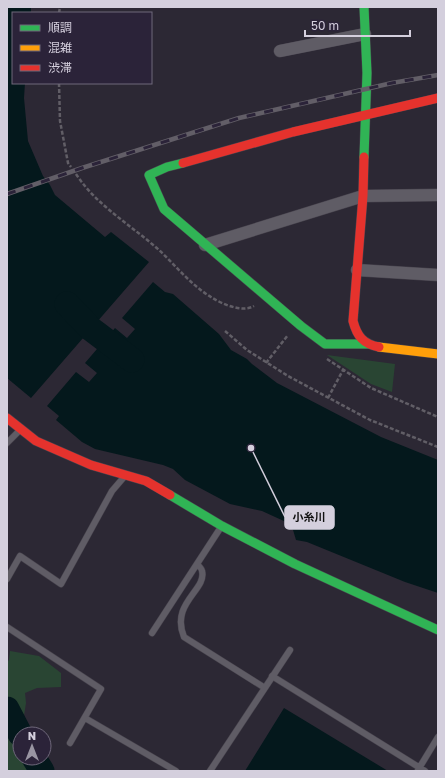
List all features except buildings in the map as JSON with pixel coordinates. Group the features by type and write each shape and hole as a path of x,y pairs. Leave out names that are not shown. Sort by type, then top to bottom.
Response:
{"street":[{"path":"364,7 366,73 365,114 362,196 353,321 356,332 362,340 368,344"},
{"path":"280,51 365,34"},
{"path":"438,98 365,114 294,132 166,167 149,175 164,208 205,245 301,326 325,344 368,344 379,347 438,354"},
{"path":"205,245 362,196 438,195"},
{"path":"357,270 438,275"},
{"path":"7,418 36,441 91,466 146,481 222,526 295,564 438,630"}],"lane":[{"path":"7,443 21,429"},
{"path":"7,579 20,556 61,584 112,490 125,475"},
{"path":"152,633 222,526"},
{"path":"197,564 202,572 201,582 185,604 181,615 181,630 184,637 264,688"},
{"path":"7,627 101,689 70,743"},
{"path":"210,771 290,650"},
{"path":"272,676 420,770 438,737"},
{"path":"85,718 176,771"}],"path":[{"path":"59,84 60,121 68,163 71,167"},
{"path":"76,174 82,184 111,213 158,250 198,288 212,298 235,307 251,308 259,303"},
{"path":"225,331 246,350 288,376 328,398 370,420 438,447"},
{"path":"266,362 291,331"},
{"path":"324,357 371,388 438,417"},
{"path":"328,398 343,370"}],"green space":[{"path":"327,355 395,364 392,392 371,384"},
{"path":"10,651 39,656 61,673 61,687 37,688 25,693 26,703 23,722 25,726 12,726 12,766 38,766 37,771 7,771 7,662 9,660"}],"shaded area":[{"path":"7,7 31,7 31,12 12,12 12,84 25,84 24,98 28,141 43,176 55,195 105,237 111,232 149,262 31,398 7,378"},
{"path":"153,282 165,292 173,294 219,334 231,350 247,359 277,383 381,437 438,460 438,593 405,582 307,542 296,540 293,530 286,522 262,511 230,504 185,480 173,469 163,465 95,449 82,442 56,420 59,416 47,406 76,372 89,382 97,373 85,363 115,328 127,338 135,329 122,318"},
{"path":"284,708 388,771 245,771"}],"waterway":[{"path":"67,304 91,329 132,360"},
{"path":"7,709 16,726"},
{"path":"39,766 42,771"}],"railway":[{"path":"7,194 82,168 239,118 392,83 438,75"}],"traffic: fast":[{"path":"364,7 367,73 364,157"},
{"path":"183,163 167,167 149,175 164,209 301,326 325,344 368,344"},
{"path":"170,495 222,526 295,564 438,630"}],"traffic: slow":[{"path":"379,347 438,354"}],"traffic: jam":[{"path":"183,163 293,132 438,98"},
{"path":"364,157 363,196 353,321 359,335 369,344 379,347"},
{"path":"7,418 36,441 91,465 146,481 170,495"}],"place":[{"name":"小糸川","path":"251,448"}]}
